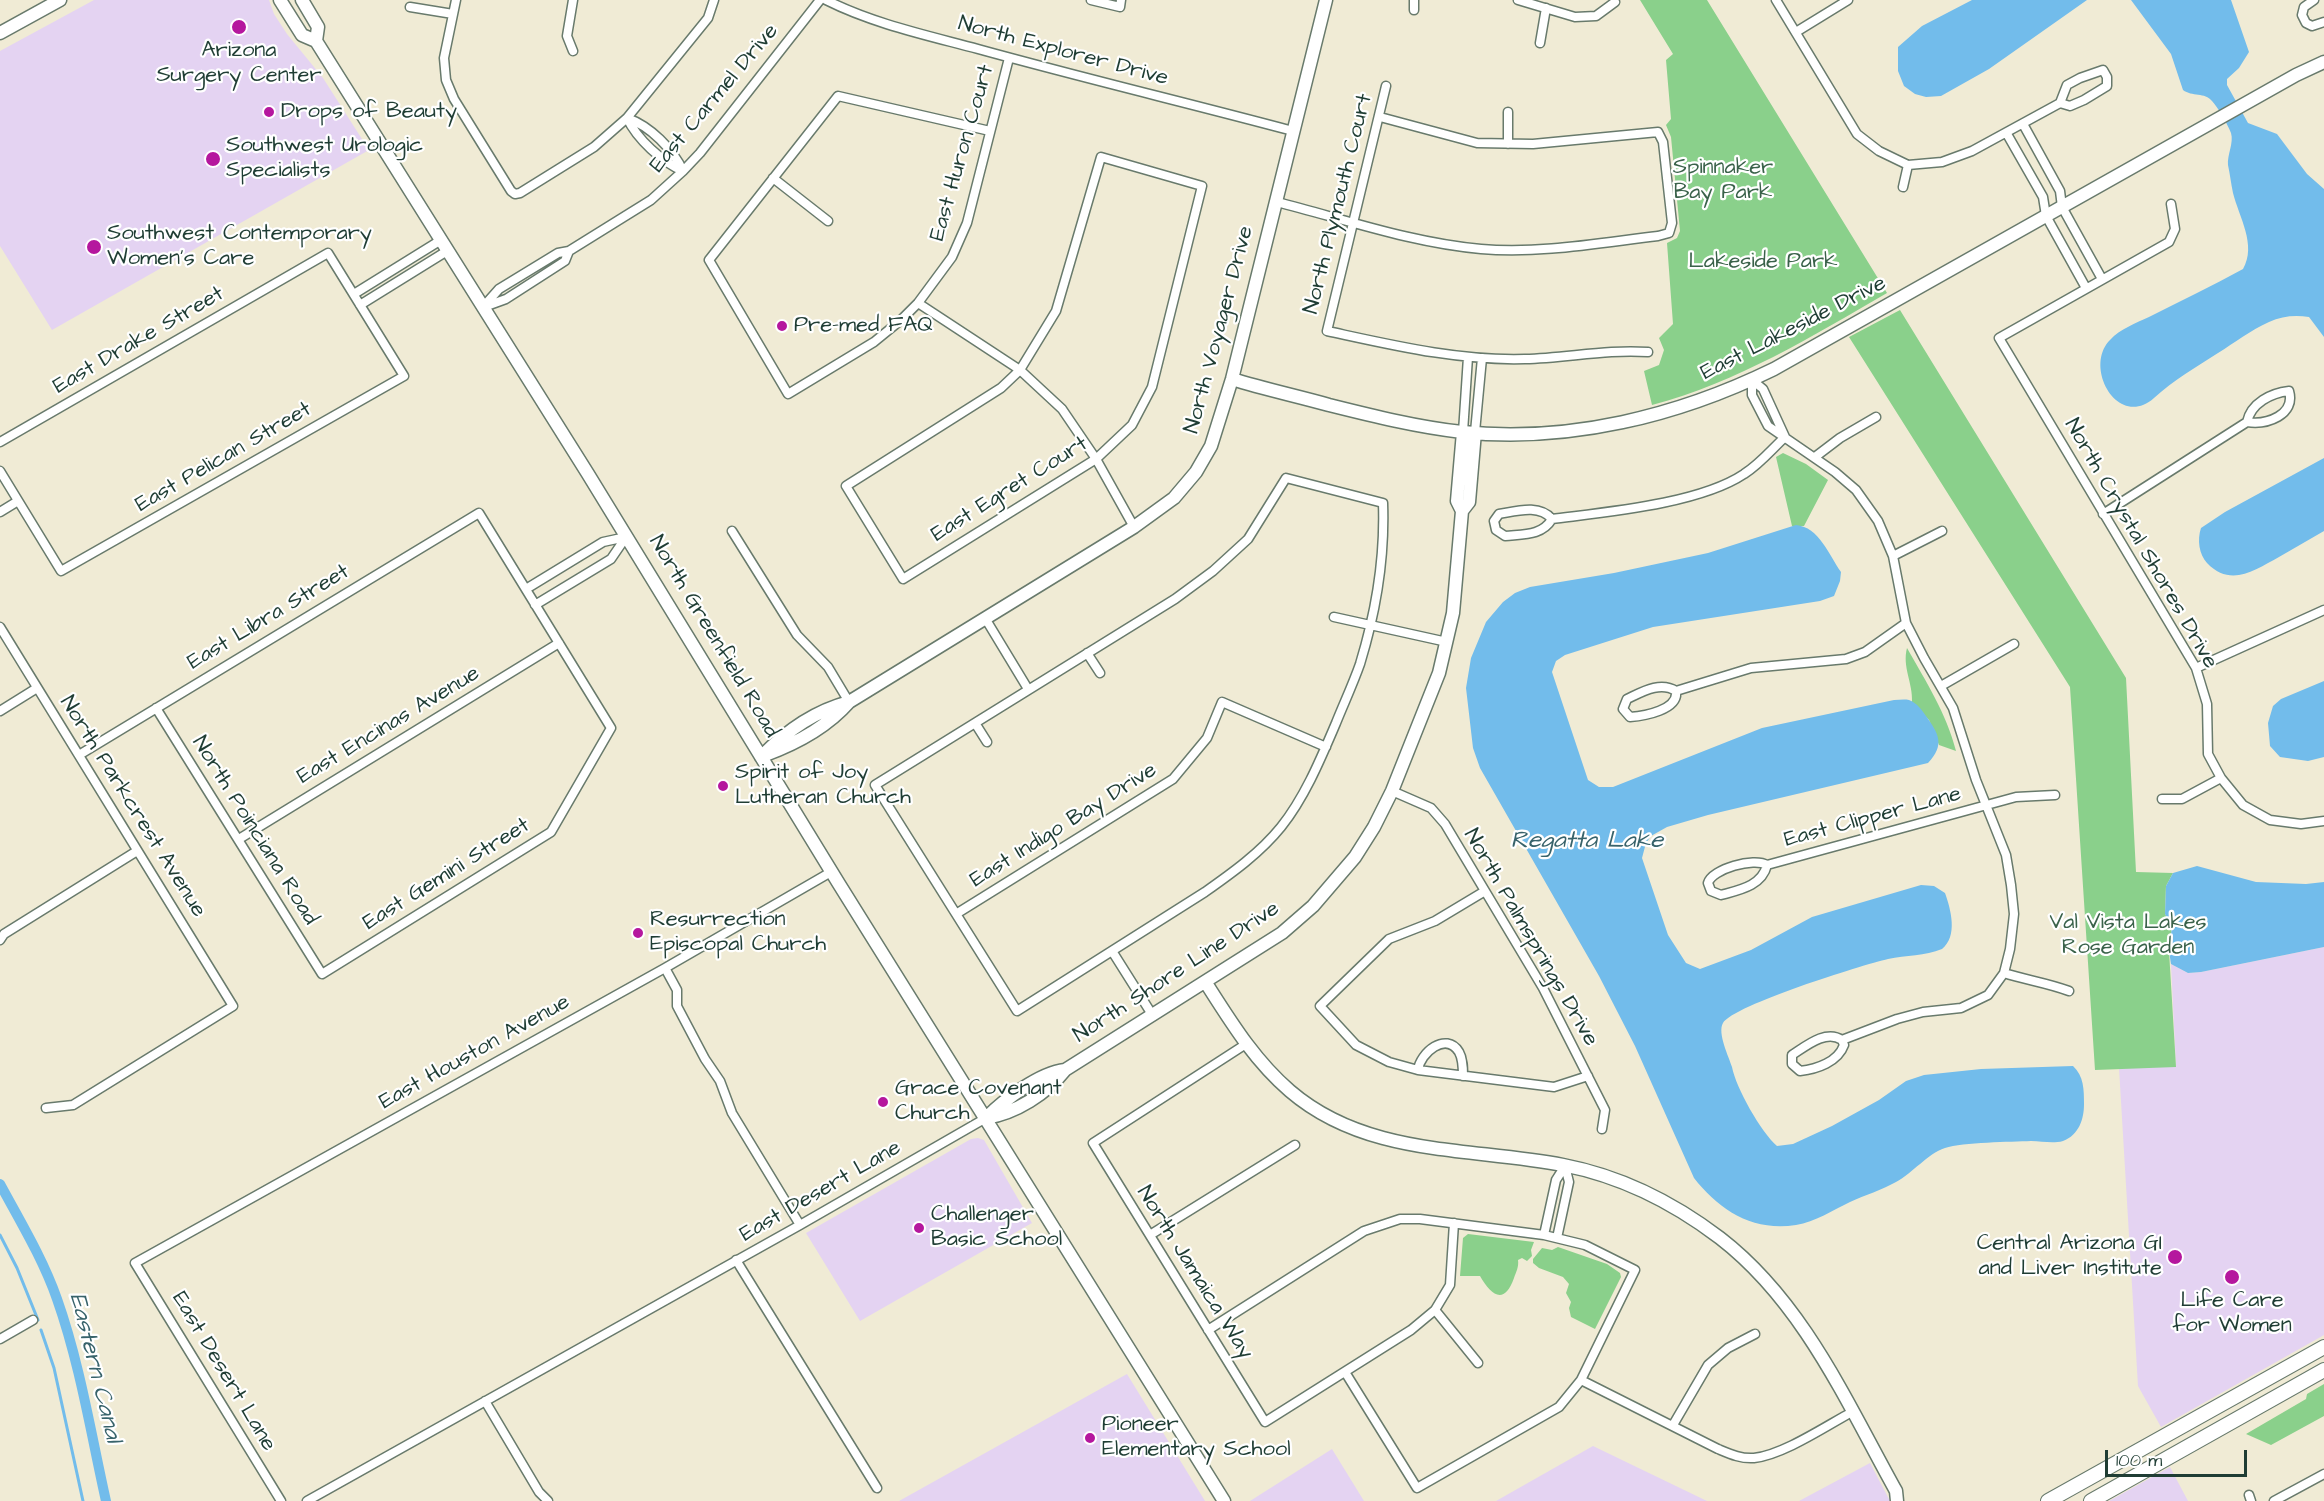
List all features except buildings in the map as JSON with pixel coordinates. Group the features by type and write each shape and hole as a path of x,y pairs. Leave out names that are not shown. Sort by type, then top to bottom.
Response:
{"main road":[{"path":"2048,1501 2324,1347"},
{"path":"2085,1480 2093,1500 2324,1370"}],"street":[{"path":"0,33 60,0"},
{"name":"North Greenfield Road","path":"280,0 302,35 316,41 627,537 831,872 1224,1501"},
{"name":"North Greenfield Road","path":"302,0 318,27 316,41"},
{"path":"456,0 444,58 449,89 515,194 594,147 627,118 708,18 714,2"},
{"path":"573,0 567,36 573,51"},
{"name":"East Carmel Drive","path":"483,307 506,299 565,261 569,251 651,200 683,171 700,153 820,0"},
{"name":"North Explorer Drive","path":"826,0 857,16 1009,58 1293,131"},
{"path":"1091,0 1120,3"},
{"name":"North Voyager Drive","path":"761,757 787,747 835,718 849,702 1134,527 1174,498 1196,472 1211,446 1232,379 1326,0"},
{"path":"1414,0 1414,10"},
{"path":"1519,0 1575,17 1596,16 1616,2"},
{"path":"1776,0 1857,134 1880,151 1908,165 1942,162 2007,134 2060,103 2067,85 2103,70 2107,77 2107,86 2070,106 2060,103"},
{"path":"1796,32 1848,0"},
{"path":"2314,0 2304,7 2301,15 2306,23 2312,26 2324,22"},
{"path":"410,7 453,14"},
{"path":"1540,43 1546,8"},
{"name":"East Huron Court","path":"773,178 709,260 789,394 874,342 918,303 952,257 967,223 1009,58"},
{"name":"East Lakeside Drive","path":"1232,379 1379,417 1469,432 1555,432 1611,424 1694,404 1752,380 2242,105 2324,62"},
{"name":"North Plymouth Court","path":"1386,86 1327,331 1418,351 1468,357"},
{"path":"828,221 773,178 838,96 990,131"},
{"path":"1508,112 1508,144"},
{"path":"1277,202 1418,239 1480,249 1529,250 1669,233 1672,224 1671,212 1663,142 1658,132 1533,144 1477,143 1380,117"},
{"path":"627,118 632,129 671,166 683,171"},
{"path":"2023,124 2060,191 2062,207 2102,279"},
{"path":"2007,134 2043,197 2046,216 2086,288 2169,242 2175,229 2171,204"},
{"name":"East Egret Court","path":"1101,157 1202,186 1152,387 1132,425 1096,459 903,579 846,486 1001,388 1020,370 1056,311 1101,157"},
{"path":"1903,187 1908,165"},
{"path":"444,245 360,305 354,294 444,245"},
{"name":"East Drake Street","path":"0,442 328,253 354,294"},
{"name":"North Crystal Shores Drive","path":"2086,288 1999,338 2196,668 2207,704 2208,754 2221,778 2243,805 2270,820 2301,824 2324,821"},
{"path":"918,303 1020,370 1062,409 1096,459 1134,527"},
{"name":"East Pelican Street","path":"18,501 61,571 404,376 360,305"},
{"path":"1469,432 1468,357 1526,359 1621,350 1648,352"},
{"path":"1469,432 1482,358"},
{"path":"1752,380 1752,395 1768,426 1835,472 1856,490 1878,521 1893,556 1906,623 1923,658 1953,708 1976,780 2006,855 2011,885 2014,914 2010,949 2004,973 1988,995 1961,1008 1923,1012 1897,1019 1842,1040"},
{"path":"2103,514 2247,422 2270,421 2289,408 2292,400 2289,391 2277,392 2261,401 2249,412 2247,422"},
{"path":"1815,458 1840,438 1876,417"},
{"name":"North Shore Line Drive","path":"986,1118 1006,1114 1053,1085 1065,1070 1282,933 1313,906 1355,857 1374,827 1392,791 1432,694 1447,642 1457,579 1462,511 1457,501 1469,432"},
{"path":"1552,519 1632,509 1719,486 1743,475 1785,437"},
{"path":"0,471 18,501 0,512"},
{"path":"1286,478 1383,503 1383,551 1370,624 1360,663 1326,747 1300,798 1281,827 1234,872 1017,1011 875,785 1175,599 1214,571 1248,539 1286,478"},
{"path":"1536,509 1547,513 1552,519 1548,527 1540,532 1505,536 1496,530 1494,521 1499,514 1536,509"},
{"name":"East Libra Street","path":"79,755 479,513 526,589"},
{"path":"732,531 797,635 828,667 849,702"},
{"path":"1893,556 1942,531"},
{"path":"559,644 526,589 603,542 627,537"},
{"path":"535,605 611,559 627,537"},
{"path":"2196,668 2324,610"},
{"path":"1334,617 1447,642"},
{"path":"985,618 1028,689"},
{"path":"1676,691 1751,668 1846,658 1865,652 1906,623"},
{"name":"North Parkcrest Avenue","path":"0,627 233,1006 73,1105 46,1108"},
{"name":"East Gemini Street","path":"322,974 551,832 611,728 559,644"},
{"name":"East Encinas Avenue","path":"239,839 559,644"},
{"path":"1941,686 2014,645"},
{"path":"1087,653 1100,673"},
{"path":"1659,687 1670,687 1676,691 1677,696 1673,703 1640,717 1630,717 1623,709 1627,699 1659,687"},
{"path":"0,711 37,688"},
{"name":"East Indigo Bay Drive","path":"956,914 1173,779 1207,738 1222,702 1326,747"},
{"name":"North Poinciana Road","path":"156,708 322,974"},
{"path":"975,723 987,742"},
{"path":"2162,800 2182,799 2221,778"},
{"name":"North Palmsprings Drive","path":"1392,791 1420,802 1439,816 1543,988 1605,1110 1602,1129"},
{"name":"East Clipper Lane","path":"1767,865 1765,874 1755,883 1720,895 1711,891 1708,883 1714,874 1752,861 1767,865 2016,797 2055,795"},
{"path":"0,940 4,934 138,851"},
{"name":"East Houston Avenue","path":"135,1263 665,968 831,872"},
{"path":"1485,891 1435,921 1389,939 1320,1006 1356,1045 1389,1062 1418,1070 1554,1087 1588,1076"},
{"path":"1112,951 1153,1016"},
{"path":"665,968 677,990 677,1006 705,1059 720,1081 732,1113 800,1225"},
{"path":"2004,973 2048,983 2069,991"},
{"path":"1206,983 1246,1044 1266,1068 1296,1096 1330,1118 1362,1132 1410,1146 1564,1166 1613,1179 1661,1201 1692,1219 1733,1249 1767,1282 1800,1323 1852,1412 1896,1496 1907,1501"},
{"path":"1837,1036 1842,1040 1844,1045 1837,1058 1822,1066 1800,1071 1792,1064 1792,1055 1820,1039 1837,1036"},
{"path":"1418,1070 1419,1061 1425,1054 1444,1043 1452,1045 1459,1052 1463,1063 1463,1076"},
{"name":"North Jamaica Way","path":"1246,1044 1093,1143 1265,1422 1345,1372"},
{"name":"East Desert Lane","path":"307,1501 800,1225 986,1118"},
{"path":"1150,1235 1294,1145"},
{"path":"1544,1235 1556,1180 1564,1166"},
{"path":"1557,1238 1569,1182 1564,1166"},
{"path":"1208,1330 1364,1231 1400,1219 1454,1222 1544,1235 1585,1245 1635,1270 1581,1380 1559,1407 1417,1488 1345,1372 1411,1330 1435,1310 1450,1285 1454,1222"},
{"name":"East Desert Lane","path":"736,1260 877,1488"},
{"name":"East Desert Lane","path":"135,1263 281,1501"},
{"path":"1435,1310 1478,1363"},
{"path":"0,1339 33,1320"},
{"path":"1674,1425 1708,1365 1728,1347 1755,1334"},
{"path":"1581,1380 1729,1453 1754,1458 1781,1450 1852,1412"},
{"path":"485,1401 539,1492 548,1501"},
{"path":"2274,1501 2324,1474"}],"shaded area":[{"path":"94,0 269,0 274,14 287,34 323,78 369,150 52,330 0,246 0,51"},
{"path":"2324,947 2324,1335 2161,1427 2138,1386 2119,1068 2176,1066 2171,964 2188,973 2201,972"},
{"name":"Challenger Basic School","path":"971,1139 984,1140 1032,1223 860,1321 806,1233"},
{"name":"Pioneer Elementary School","path":"1127,1374 1205,1501 899,1501"},
{"path":"1593,1446 1707,1501 1496,1501"},
{"path":"1332,1449 1364,1501 1250,1501"},
{"path":"1870,1463 1890,1501 1799,1501"},
{"path":"2170,1467 2188,1501 2109,1501"}],"green space":[{"name":"Lakeside Park","path":"1640,0 1707,0 1887,293 1802,342 1744,371 1652,405 1644,371 1659,365 1664,350 1659,338 1673,324 1667,243 1677,238 1680,231 1671,137 1666,125 1671,119 1666,60 1673,54"},
{"name":"Val Vista Lakes Rose Garden","path":"1900,310 2126,678 2136,872 2173,873 2166,886 2165,914 2172,926 2169,951 2176,1067 2095,1070 2070,687 1849,337"},
{"path":"1783,453 1806,464 1828,480 1804,526 1792,526 1776,457"},
{"path":"1907,648 1941,710 1956,751 1939,745 1929,720 1912,702 1906,662"},
{"path":"1468,1234 1534,1242 1531,1250 1532,1256 1527,1261 1522,1258 1518,1260 1518,1267 1510,1287 1502,1295 1493,1292 1480,1276 1460,1276 1463,1238"},
{"path":"1558,1247 1607,1264 1620,1273 1621,1277 1595,1329 1571,1317 1569,1308 1571,1302 1566,1293 1569,1284 1563,1277 1539,1268 1533,1263 1533,1259 1542,1248 1552,1250"},
{"path":"2324,1384 2324,1416 2271,1445 2246,1434 2306,1399 2307,1394"}],"water":[{"path":"1972,0 2087,0 1989,69 1941,96 1926,97 1915,94 1904,86 1898,71 1898,47 1922,26"},
{"path":"2131,0 2231,0 2249,52 2239,68 2227,79 2227,85 2248,123 2277,134 2307,174 2324,189 2324,337 2309,317 2299,316 2274,320 2262,325 2193,369 2141,406 2128,406 2117,401 2108,391 2100,365 2103,352 2110,340 2128,327 2243,269 2247,260 2248,241 2233,193 2228,165 2231,133 2215,104 2209,98 2183,90 2171,54"},
{"path":"2324,458 2324,531 2261,567 2243,574 2234,576 2225,574 2207,563 2200,547 2201,528 2225,512"},
{"name":"Regatta Lake","path":"1796,525 1804,527 1817,536 1841,572 1834,596 1820,601 1653,627 1565,655 1556,661 1552,672 1588,780 1599,787 1613,787 1762,728 1894,700 1909,700 1917,705 1931,722 1937,734 1937,751 1928,763 1708,815 1667,827 1651,836 1646,843 1642,858 1668,935 1686,963 1700,969 1751,950 1812,917 1921,885 1934,886 1945,893 1951,915 1952,930 1947,944 1942,949 1888,959 1827,977 1750,1006 1732,1015 1723,1023 1721,1033 1724,1045 1744,1098 1764,1131 1777,1146 1793,1144 1832,1126 1879,1100 1906,1081 1924,1075 1981,1069 2073,1066 2081,1079 2084,1104 2080,1126 2073,1135 2063,1141 1987,1143 1945,1148 1891,1185 1810,1221 1780,1226 1751,1222 1738,1216 1714,1200 1694,1178 1635,1046 1599,976 1480,768 1473,748 1466,688 1471,658 1486,622 1503,602 1515,593 1530,587 1614,573 1708,553"},
{"path":"2324,681 2324,757 2308,761 2280,757 2270,746 2268,723 2273,706 2281,699"},
{"path":"2197,866 2256,882 2306,884 2324,882 2324,947 2201,972 2188,973 2171,964 2169,951 2172,926 2165,914 2166,886 2173,873"}],"waterway":[{"name":"Eastern Canal","path":"0,1184 38,1255 57,1299 79,1374 106,1501"},
{"path":"0,1235 17,1268 38,1320"},
{"path":"41,1330 54,1368 83,1501"}],"place":[{"name":"Arizona Surgery Center","path":"239,27"},
{"name":"Drops of Beauty","path":"269,112"},
{"name":"Southwest Urologic Specialists","path":"213,159"},
{"name":"Southwest Contemporary Women’s Care","path":"94,247"},
{"name":"Pre-med FAQ","path":"782,326"},
{"name":"Spirit of Joy Lutheran Church","path":"723,786"},
{"name":"Resurrection Episcopal Church","path":"638,933"},
{"name":"Grace Covenant Church","path":"883,1102"},
{"name":"Challenger Basic School","path":"919,1228"},
{"name":"Central Arizona GI and Liver Institute","path":"2175,1257"},
{"name":"Life Care for Women","path":"2232,1277"},
{"name":"Pioneer Elementary School","path":"1090,1438"}],"park label":[{"name":"Spinnaker Bay Park","path":"1723,180"}]}
